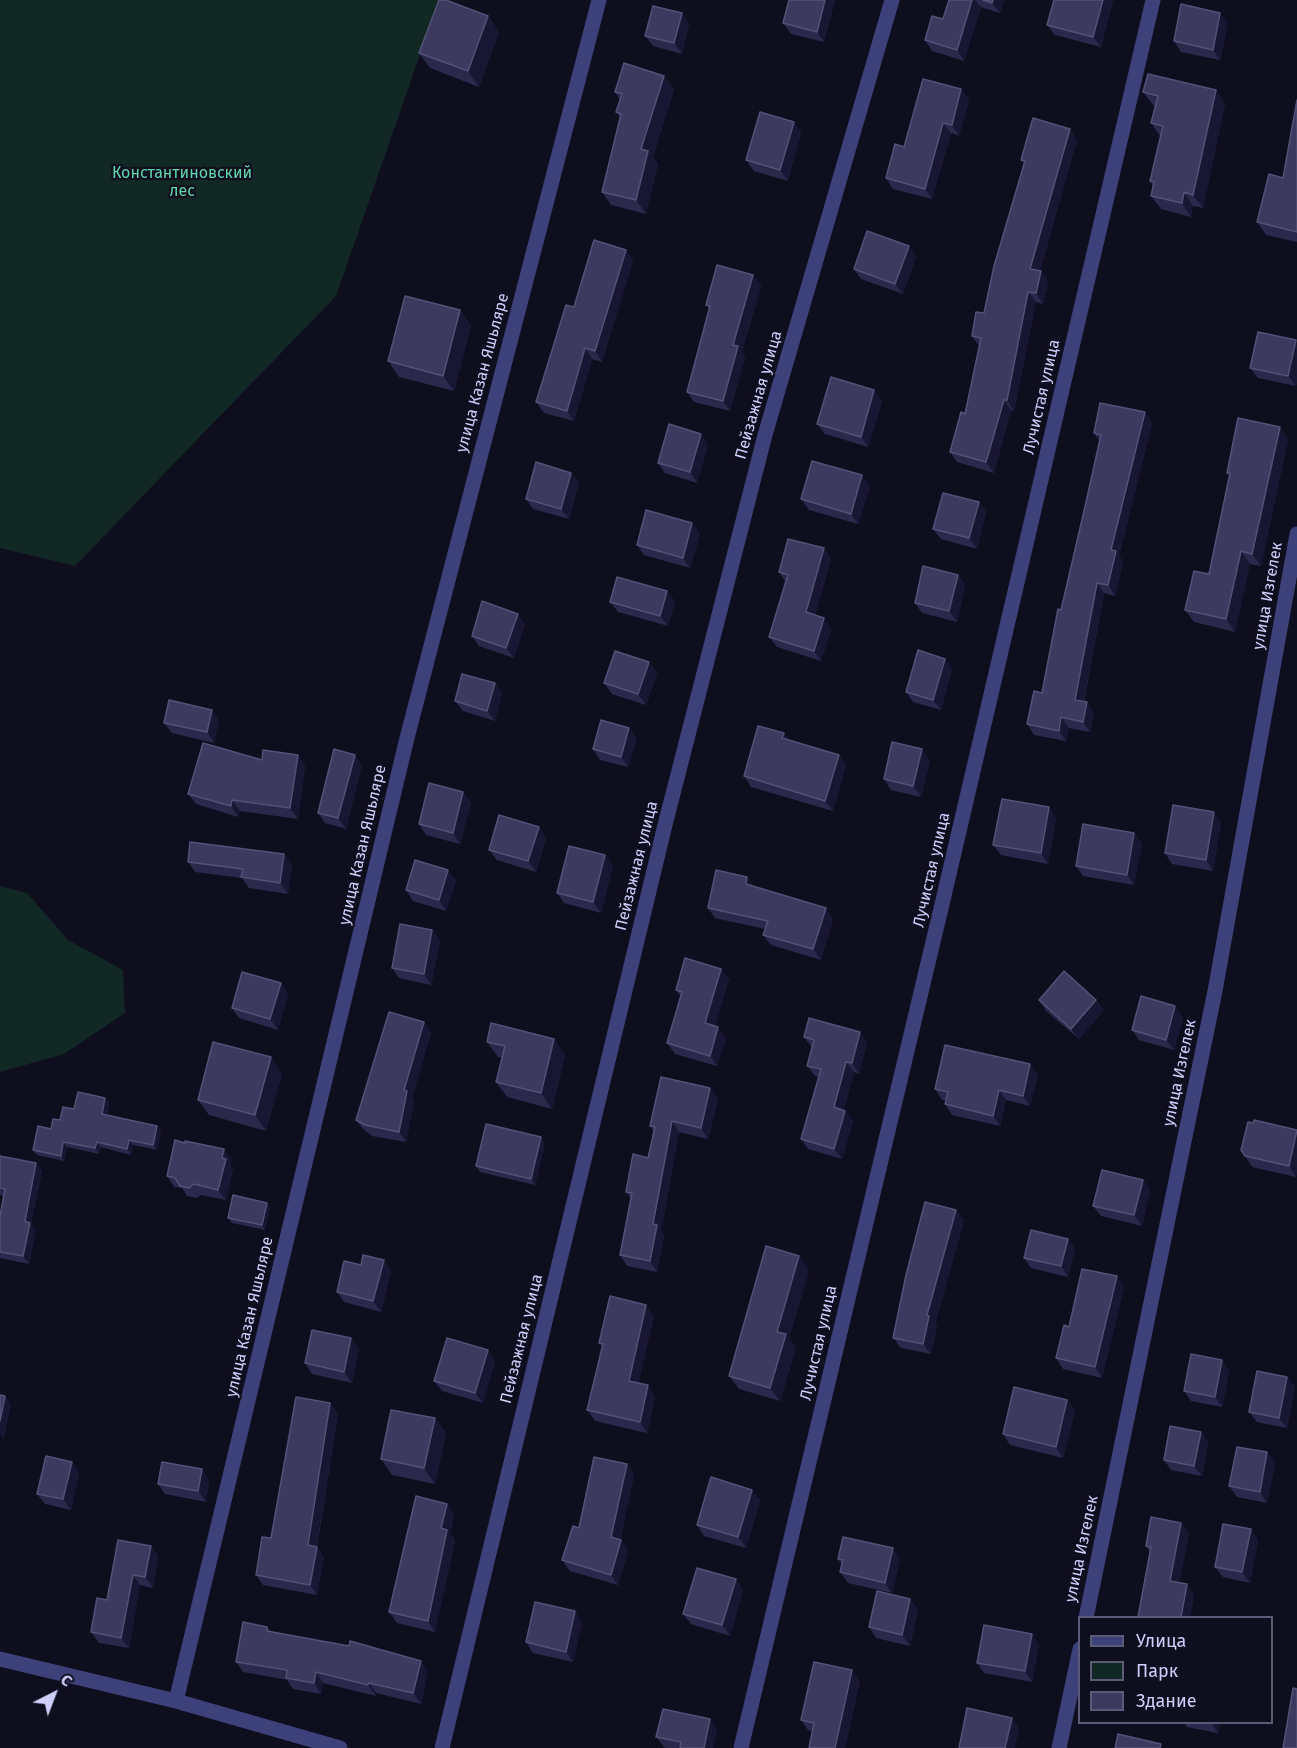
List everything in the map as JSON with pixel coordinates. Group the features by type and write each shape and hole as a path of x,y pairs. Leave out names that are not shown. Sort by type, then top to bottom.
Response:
{"street":[{"name":"улица Казан Яшьляре","path":"176,1701 410,727 598,0"},
{"name":"Пейзажная улица","path":"441,1748 662,837 769,424 892,0"},
{"name":"Лучистая улица","path":"741,1748 941,912 1153,0"},
{"name":"улица Изгелек","path":"1086,1616 1215,991 1297,534"},
{"path":"1059,1748 1078,1658"},
{"path":"0,1659 176,1701 340,1748"}],"green space":[{"name":"Константиновский лес","path":"0,0 439,0 336,296 75,566 0,548"},
{"path":"0,886 27,893 68,940 123,970 125,1013 64,1054 0,1072"}],"building":[{"path":"439,0 446,0 488,16 468,71 419,53"},
{"path":"789,0 825,0 817,32 783,23"},
{"path":"949,0 972,0 957,50 925,40 932,16 943,19"},
{"path":"1054,0 1103,0 1093,37 1047,25"},
{"path":"1181,4 1220,13 1213,50 1174,41"},
{"path":"653,6 682,13 674,43 645,36"},
{"path":"624,63 664,76 641,149 648,151 636,200 602,192 621,114 616,112 622,94 615,92"},
{"path":"1148,74 1216,90 1193,195 1184,192 1182,203 1151,196 1154,182 1150,181 1163,126 1151,123 1158,96 1143,92"},
{"path":"923,79 961,89 952,125 943,123 925,189 886,178 895,144 904,147"},
{"path":"1297,100 1297,232 1257,222 1269,174 1283,178"},
{"path":"760,112 794,122 780,170 746,160"},
{"path":"1033,118 1070,129 1030,269 1041,271 1036,293 1028,292 1007,400 1004,400 986,462 950,452 961,412 965,414 981,338 972,336 976,312 984,313 994,266 1025,161 1021,160"},
{"path":"867,231 909,246 895,284 854,269"},
{"path":"594,240 626,250 595,351 585,348 567,411 536,402 566,305 574,307"},
{"path":"717,265 753,275 733,345 738,346 723,401 687,392 710,306 706,305"},
{"path":"405,296 460,310 443,376 388,361"},
{"path":"1258,332 1296,340 1288,376 1250,368"},
{"path":"831,377 874,390 861,437 817,424"},
{"path":"1100,403 1145,412 1111,550 1116,551 1108,585 1097,583 1075,700 1087,702 1083,722 1061,717 1059,731 1027,724 1034,691 1042,693 1058,609 1061,610 1084,511 1101,435 1094,433"},
{"path":"1238,418 1280,427 1252,554 1241,551 1226,619 1185,610 1194,571 1209,574 1230,473 1227,473"},
{"path":"669,424 701,434 690,472 658,463"},
{"path":"812,461 862,475 851,514 801,499"},
{"path":"536,462 571,473 561,509 526,499"},
{"path":"943,493 979,502 969,538 933,529"},
{"path":"646,510 692,523 683,558 637,545"},
{"path":"788,539 824,548 806,612 824,618 814,651 769,637 788,575 779,572"},
{"path":"923,566 958,575 949,611 915,603"},
{"path":"617,577 667,591 660,616 610,602"},
{"path":"482,601 518,614 506,648 472,636"},
{"path":"918,650 945,659 933,700 906,692"},
{"path":"615,651 649,662 638,694 604,683"},
{"path":"462,674 495,683 487,711 455,701"},
{"path":"169,700 212,710 207,732 164,723"},
{"path":"601,720 629,728 621,757 593,749"},
{"path":"758,726 784,733 782,738 839,755 825,801 744,776"},
{"path":"892,742 922,749 913,786 884,779"},
{"path":"203,743 262,760 263,750 298,755 290,808 232,800 231,806 188,794"},
{"path":"334,749 355,755 338,818 318,813"},
{"path":"429,783 463,792 453,833 419,824"},
{"path":"1002,799 1049,807 1041,853 993,845"},
{"path":"1173,805 1214,812 1206,860 1165,853"},
{"path":"499,815 539,827 528,861 489,850"},
{"path":"1083,824 1134,833 1127,875 1076,866"},
{"path":"190,842 284,854 280,883 241,877 243,869 188,862"},
{"path":"569,846 605,855 593,902 557,893"},
{"path":"415,860 448,870 439,900 406,890"},
{"path":"716,870 747,877 746,884 826,908 813,949 763,935 768,921 708,908"},
{"path":"400,924 432,930 424,974 392,968"},
{"path":"685,958 721,969 705,1023 718,1027 710,1056 667,1043 682,992 676,990"},
{"path":"1064,971 1096,1000 1071,1029 1039,1000"},
{"path":"242,972 281,983 270,1019 232,1008"},
{"path":"1141,996 1175,1006 1166,1040 1132,1030"},
{"path":"389,1012 424,1022 404,1090 407,1091 399,1132 365,1125 356,1120"},
{"path":"809,1018 860,1032 852,1063 846,1062 834,1107 845,1111 834,1149 801,1139 821,1069 807,1066 814,1040 804,1037"},
{"path":"491,1023 554,1039 541,1093 496,1082 505,1046 487,1042"},
{"path":"213,1042 271,1057 255,1115 198,1100"},
{"path":"945,1045 1030,1064 1023,1096 999,1090 993,1116 945,1104 948,1092 935,1089"},
{"path":"661,1077 710,1088 701,1128 672,1121 653,1224 657,1225 650,1261 620,1255 632,1193 626,1192 633,1154 648,1158 655,1127 650,1126"},
{"path":"78,1092 105,1098 102,1114 157,1126 153,1145 129,1140 127,1149 97,1142 95,1148 63,1142 61,1156 33,1150 38,1126 51,1129 53,1119 60,1120 63,1107 74,1109"},
{"path":"1254,1120 1297,1130 1289,1166 1245,1156 1241,1150 1248,1122 1253,1123"},
{"path":"486,1124 541,1137 531,1179 476,1166"},
{"path":"175,1140 224,1149 222,1158 226,1159 218,1190 194,1184 189,1188 180,1186 175,1178 167,1176"},
{"path":"0,1156 36,1163 25,1221 30,1223 23,1256 0,1252 0,1216 5,1189 0,1188"},
{"path":"1102,1170 1143,1180 1134,1215 1093,1206"},
{"path":"233,1195 267,1203 262,1225 228,1218"},
{"path":"925,1202 956,1210 927,1315 929,1316 923,1344 893,1338"},
{"path":"1031,1230 1068,1239 1061,1266 1024,1258"},
{"path":"766,1246 799,1256 777,1332 786,1334 770,1388 729,1376"},
{"path":"363,1255 384,1260 373,1301 337,1292 344,1261 361,1265"},
{"path":"1082,1269 1117,1276 1095,1367 1056,1358 1064,1325 1069,1327"},
{"path":"610,1296 646,1305 629,1381 648,1385 640,1422 587,1410 603,1344 599,1343"},
{"path":"312,1330 351,1338 344,1372 305,1363"},
{"path":"447,1338 488,1350 475,1393 434,1381"},
{"path":"1191,1354 1222,1360 1215,1397 1184,1391"},
{"path":"1257,1371 1287,1377 1279,1418 1249,1412"},
{"path":"1014,1387 1067,1400 1056,1447 1003,1434"},
{"path":"0,1395 5,1396 0,1421"},
{"path":"296,1397 330,1403 308,1545 317,1547 310,1585 256,1575 262,1537 271,1538"},
{"path":"391,1410 435,1418 424,1468 381,1459"},
{"path":"1170,1426 1201,1432 1194,1466 1164,1460"},
{"path":"1237,1447 1267,1452 1260,1492 1229,1486"},
{"path":"46,1456 72,1462 63,1499 37,1494"},
{"path":"594,1457 627,1464 611,1537 621,1540 611,1575 562,1560 573,1526 579,1528"},
{"path":"162,1462 202,1469 198,1491 158,1484"},
{"path":"711,1477 752,1490 738,1537 697,1525"},
{"path":"416,1496 447,1504 441,1528 447,1530 428,1621 389,1612"},
{"path":"1151,1517 1181,1523 1170,1581 1187,1584 1181,1616 1138,1616 1151,1547 1146,1546"},
{"path":"1223,1524 1251,1529 1242,1572 1215,1567"},
{"path":"843,1537 893,1548 885,1583 840,1572 843,1560 838,1559"},
{"path":"118,1540 151,1546 145,1577 133,1575 121,1638 91,1632 97,1598 107,1600"},
{"path":"697,1568 736,1579 722,1625 683,1614"},
{"path":"877,1591 910,1599 902,1635 869,1627"},
{"path":"535,1602 575,1611 566,1652 526,1642"},
{"path":"243,1622 267,1627 267,1631 349,1646 350,1641 421,1661 413,1693 316,1672 314,1683 286,1678 287,1670 236,1662"},
{"path":"984,1625 1032,1634 1025,1671 977,1663"},
{"path":"814,1662 852,1670 835,1748 809,1748 814,1723 801,1720"},
{"path":"1293,1688 1297,1689 1297,1748 1283,1748"},
{"path":"967,1708 1012,1718 1005,1748 959,1748"},
{"path":"663,1709 710,1719 704,1748 680,1748 681,1742 656,1737"},
{"path":"1118,1734 1161,1744 1160,1748 1115,1748"}]}
